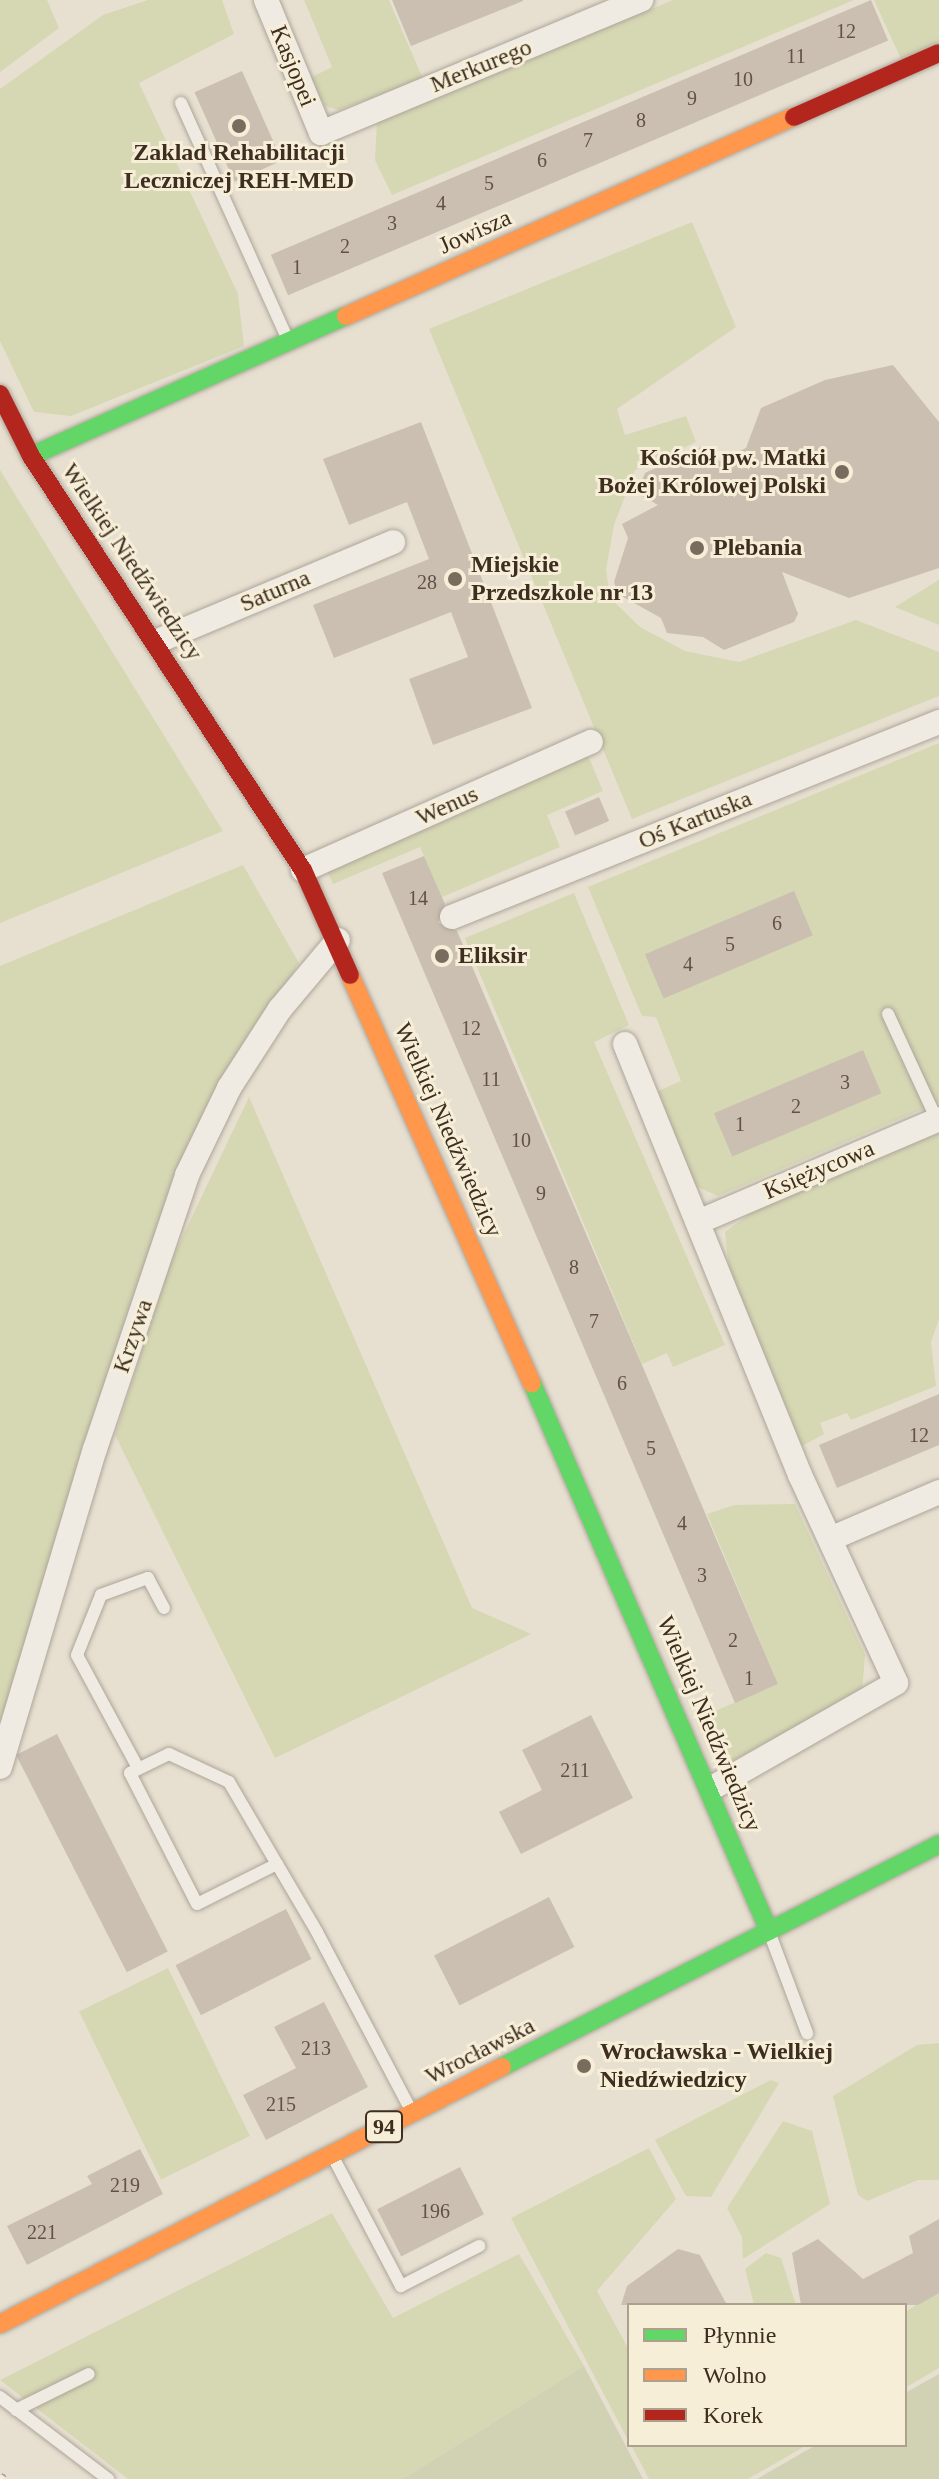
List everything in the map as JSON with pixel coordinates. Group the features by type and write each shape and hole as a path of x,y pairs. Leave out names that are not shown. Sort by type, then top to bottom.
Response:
{"street":[{"name":"Kasjopei","path":"266,0 321,133"},
{"name":"Merkurego","path":"321,133 641,0"},
{"name":"Jowisza","path":"31,456 939,53"},
{"name":"Wielkiej Niedźwiedzicy","path":"0,394 31,456 158,641 303,870 338,940 712,1788 769,1931"},
{"name":"Saturna","path":"158,641 393,542"},
{"name":"Oś Kartuska","path":"452,917 939,722"},
{"name":"Wenus","path":"303,870 591,742"},
{"name":"Krzywa","path":"0,1767 95,1449 187,1175 238,1075 338,940"},
{"path":"625,1044 830,1539 896,1683 712,1788"},
{"name":"Księżycowa","path":"698,1222 938,1120"},
{"path":"830,1539 939,1492"},
{"name":"Wrocławska","path":"0,2324 939,1844"}],"lane":[{"path":"181,103 288,341"},
{"path":"888,1014 938,1120"},
{"path":"138,1768 77,1655 101,1595 148,1578 164,1608"},
{"path":"277,1864 197,1904 130,1773 169,1754 229,1782 277,1864 412,2113"},
{"path":"769,1931 807,2033"},
{"path":"332,2155 401,2286 479,2246"},
{"path":"16,2410 89,2374"},
{"path":"0,2397 108,2479"}],"green space":[{"path":"0,0 47,0 59,28 0,72"},
{"path":"148,0 222,0 234,34 139,83 238,294 244,346 71,416 34,412 0,341 0,89 103,15"},
{"path":"304,0 389,0 423,79 339,110 325,106 310,78 332,67"},
{"path":"673,0 854,0 392,195 375,160 377,122"},
{"path":"874,0 939,0 939,42 901,59"},
{"path":"692,222 736,327 617,409 625,435 686,416 696,442 635,470 614,525 606,570 610,598 640,627 685,651 739,662 856,620 939,652 939,696 632,819 429,329"},
{"path":"0,470 223,831 0,923"},
{"path":"939,579 939,625 895,607 937,581"},
{"path":"939,743 939,1102 718,1196 693,1185 658,1091 681,1081 656,1017 642,1016 588,887"},
{"path":"587,753 603,791 547,815 560,847 442,897 420,847 333,884 324,864"},
{"path":"243,865 299,963 210,1106 0,1732 0,966"},
{"path":"574,893 629,1025 594,1042 725,1345 673,1367 667,1353 642,1364 465,938"},
{"path":"249,1097 472,1608 531,1634 275,1758 115,1435 170,1263"},
{"path":"939,1133 939,1319 931,1342 936,1386 851,1420 847,1413 820,1423 824,1434 802,1446 729,1269 725,1232 759,1207"},
{"path":"795,1504 865,1655 862,1691 732,1761 706,1715 778,1684 707,1514 735,1505"},
{"path":"168,1968 250,2136 161,2179 79,2011"},
{"path":"939,2043 939,2180 918,2180 867,2201 858,2195 833,2096 917,2045"},
{"path":"771,2080 779,2083 711,2197 686,2196 655,2140"},
{"path":"783,2121 812,2131 830,2204 743,2259 742,2237 727,2208"},
{"path":"649,2148 676,2199 597,2291 627,2346 627,2438 511,2218"},
{"path":"332,2213 393,2318 519,2254 584,2366 403,2479 128,2479 0,2380"},
{"path":"766,2253 781,2258 795,2303 754,2303 745,2269"},
{"path":"939,2291 939,2368 907,2387 907,2311"},
{"path":"584,2366 643,2479 403,2479"},
{"path":"939,2374 939,2479 757,2479 813,2447 907,2447 907,2392"},
{"path":"632,2447 804,2447 748,2479 649,2479"}],"building":[{"path":"392,0 523,0 523,1 411,46"},
{"path":"871,0 888,41 288,295 271,255"},
{"name":"Zaklad Rehabilitacji Leczniczej REH-MED","path":"242,71 282,161 234,182 194,92"},
{"path":"893,365 939,422 939,568 849,598 782,572 798,614 794,622 724,650 703,637 667,633 661,618 618,594 614,582 628,538 622,524 658,505 637,493 645,473 701,447 709,466 746,448 761,408 825,380"},
{"path":"421,422 532,708 433,745 409,679 468,657 451,612 334,658 313,605 429,559 407,502 349,525 323,459"},
{"path":"599,797 609,821 575,835 565,811"},
{"path":"424,856 445,904 438,923 457,931 778,1684 735,1703 382,873"},
{"path":"794,891 813,935 664,998 645,954"},
{"path":"863,1050 881,1093 732,1157 714,1113"},
{"path":"939,1394 939,1445 837,1488 819,1445"},
{"path":"591,1715 633,1798 521,1854 499,1812 542,1790 522,1750"},
{"path":"57,1734 168,1951 127,1972 16,1755"},
{"path":"549,1897 574,1947 459,2005 434,1956"},
{"path":"286,1909 311,1959 201,2015 176,1965"},
{"path":"324,2002 368,2087 266,2140 243,2095 296,2068 274,2027"},
{"path":"140,2149 163,2194 27,2265 7,2226 92,2184 87,2176"},
{"path":"460,2167 484,2214 401,2256 377,2209"},
{"path":"939,2219 939,2293 918,2305 801,2303 792,2253 818,2239 863,2279 913,2253 909,2236"},
{"path":"678,2249 700,2255 726,2303 621,2305 627,2286"}],"railway":[{"path":"0,2476 4,2479"}],"traffic: fast":[{"path":"31,456 346,316"},
{"path":"532,1383 769,1931"},
{"path":"502,2067 939,1844"}],"traffic: slow":[{"path":"346,316 794,117"},
{"path":"350,975 532,1383"},
{"path":"0,2324 502,2067"}],"traffic: jam":[{"path":"794,117 939,53"},
{"path":"0,394 31,456 303,870 350,975"}],"place":[{"name":"Zaklad Rehabilitacji Leczniczej REH-MED","path":"239,126"},
{"name":"Kościół pw. Matki Bożej Królowej Polski","path":"842,472"},
{"name":"Plebania","path":"697,548"},
{"name":"Miejskie Przedszkole nr 13","path":"455,579"},
{"name":"Eliksir","path":"442,956"},
{"name":"Wrocławska - Wielkiej Niedźwiedzicy","path":"584,2066"}]}
